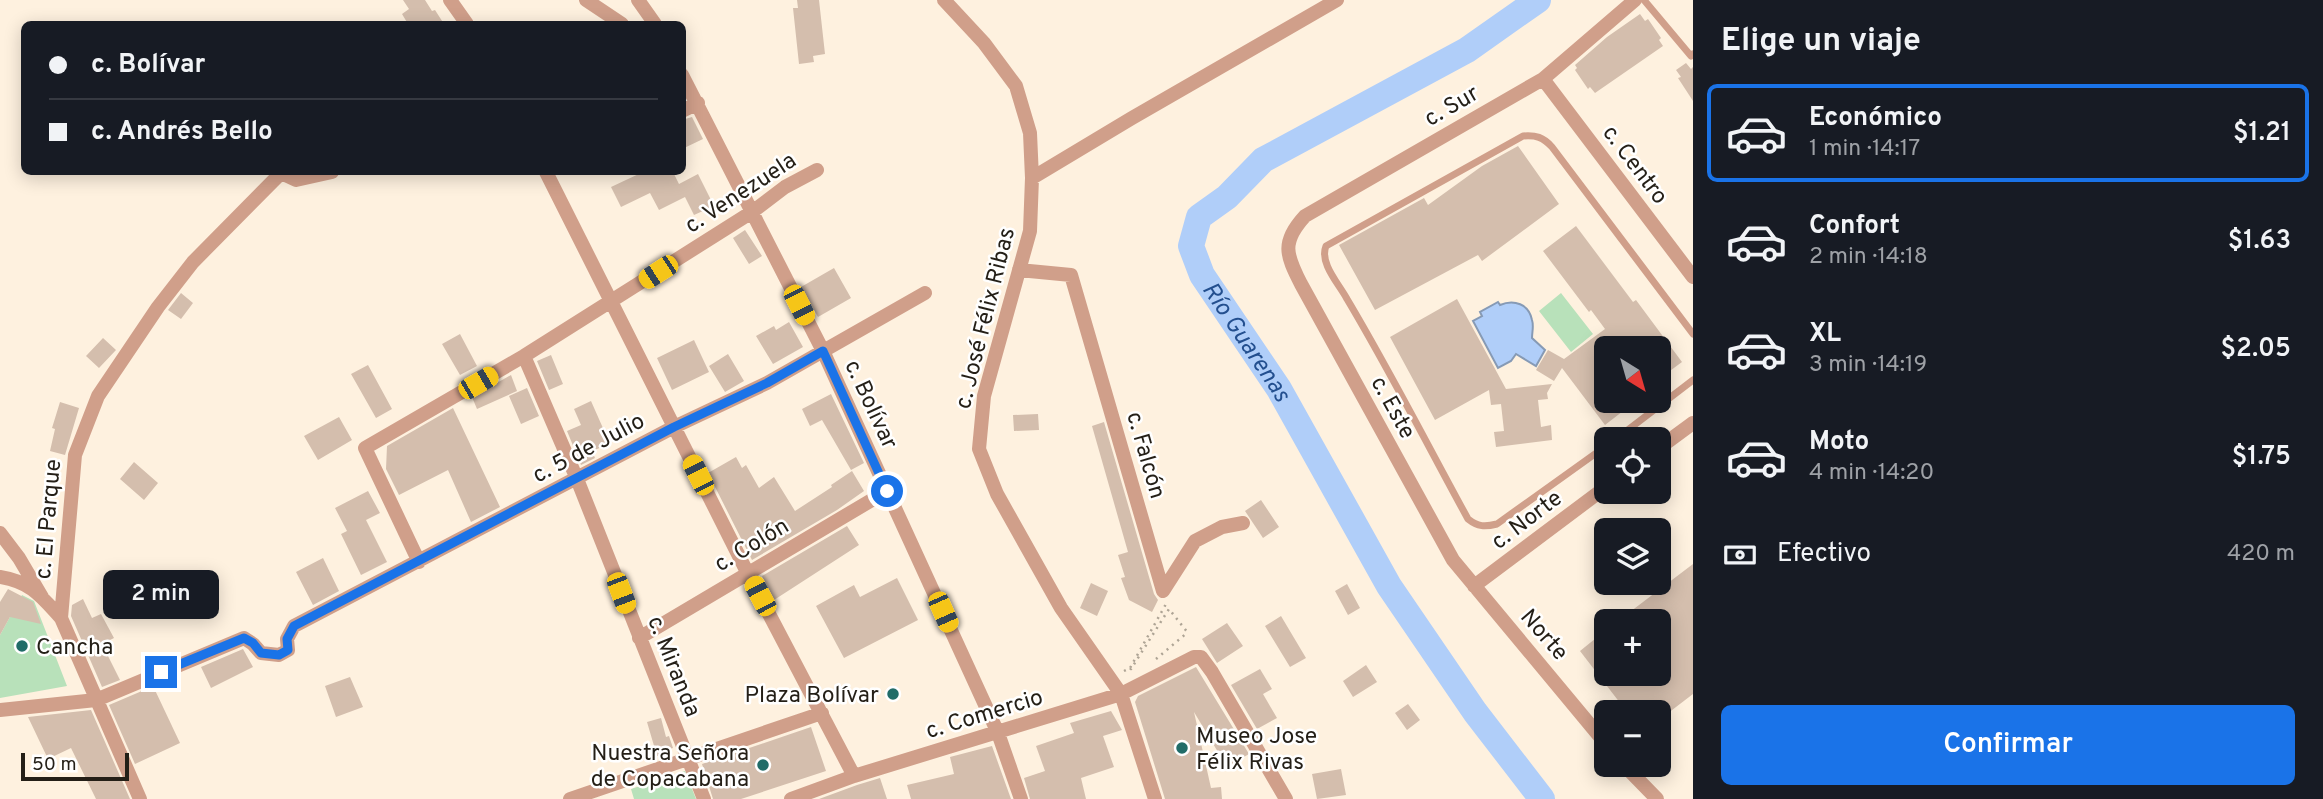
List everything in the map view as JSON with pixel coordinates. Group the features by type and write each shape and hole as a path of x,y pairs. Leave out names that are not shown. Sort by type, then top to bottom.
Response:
{"street":[{"path":"450,0 465,21"},
{"path":"586,0 618,21"},
{"path":"638,0 651,21"},
{"name":"c. José Félix Ribas","path":"944,0 984,43 1016,86 1030,133 1030,231 984,396 979,449 997,494 1061,608 1121,694 1155,799"},
{"path":"1032,178 1337,0"},
{"name":"c. Sur","path":"1287,243 1295,227 1305,216 1544,79 1635,0"},
{"name":"c. Centro","path":"1544,79 1693,277"},
{"name":"c. Bolívar","path":"686,82 823,351 999,733 1021,799"},
{"path":"686,109 698,103"},
{"name":"c. Venezuela","path":"419,562 365,448 611,303 752,212 785,187 817,170"},
{"name":"c. El Parque","path":"140,799 61,618 75,455 98,396 159,307 193,262 278,175"},
{"path":"287,175 296,180 318,175"},
{"path":"553,175 611,303 854,776"},
{"name":"c. Este","path":"1287,243 1290,262 1301,284 1453,560 1474,586"},
{"name":"c. Falcón","path":"1019,270 1071,275 1163,591 1195,541 1222,527 1243,523"},
{"name":"c. 5 de Julio","path":"96,700 244,638 253,643 261,653 279,655 288,650 287,639 294,626 674,427 767,383 925,293"},
{"name":"c. Miranda","path":"524,356 577,479 704,799"},
{"path":"1671,439 1693,423"},
{"name":"c. Colón","path":"639,638 887,491"},
{"name":"c. Norte","path":"1474,586 1594,496"},
{"path":"0,533 19,558 42,597"},
{"path":"0,577 21,580 42,597 61,618"},
{"name":"Norte","path":"1474,586 1594,729"},
{"name":"c. Comercio","path":"791,799 854,776 1121,694 1187,661 1201,657 1286,799"},
{"path":"0,710 96,700"},
{"path":"570,799 822,713"},
{"path":"1636,777 1657,799"}],"lane":[{"path":"1644,0 1691,56 1693,54"},
{"path":"1594,458 1497,524 1488,527 1476,526 1468,519 1324,259 1326,246 1523,136 1534,135 1544,138 1552,147 1693,334"},
{"path":"1632,427 1693,380"}],"path":[{"path":"1167,604 1188,632 1169,609 1130,668 1167,604"}],"green space":[{"path":"1561,293 1593,334 1571,352 1539,311"},
{"path":"22,595 34,601 67,686 0,698 0,635"},
{"path":"685,771 696,799 634,799 631,789"}],"water":[{"path":"1498,302 1500,305 1520,304 1528,310 1533,322 1532,338 1545,350 1536,366 1516,354 1511,361 1498,368 1473,321 1482,316 1480,312"}],"building":[{"path":"403,0 425,0 442,21 406,21 402,14 409,9"},
{"path":"797,0 819,0 825,54 813,56 814,62 799,64 793,8 798,8"},
{"path":"1640,14 1645,21 1648,19 1661,38 1659,40 1663,46 1595,93 1590,87 1588,89 1575,70 1575,65 1607,37"},
{"path":"1686,63 1691,69 1693,67 1693,101 1676,70"},
{"path":"692,117 703,139 686,147 686,119"},
{"path":"1518,146 1559,204 1482,261 1478,255 1375,310 1339,245 1424,198 1428,205 1482,166"},
{"path":"698,174 714,206 694,215 685,197 659,210 650,193 621,207 611,187 637,175 674,175 679,184"},
{"path":"1576,226 1633,302 1636,300 1663,336 1595,336 1605,329 1543,251"},
{"path":"745,230 762,256 749,264 733,238"},
{"path":"834,268 851,298 818,317 801,287"},
{"path":"181,293 193,303 181,319 168,310"},
{"path":"1457,299 1506,389 1552,384 1547,393 1548,399 1538,400 1541,427 1551,425 1552,440 1496,447 1494,432 1504,431 1501,404 1491,405 1489,390 1435,420 1390,337"},
{"path":"789,322 803,347 773,364 756,336 774,326 776,330"},
{"path":"460,334 477,366 460,375 442,344"},
{"path":"1594,337 1594,410 1562,368 1554,381 1536,370 1548,350 1564,359"},
{"path":"103,338 116,350 99,368 86,356"},
{"path":"694,340 709,372 672,390 657,358"},
{"path":"1671,347 1682,362 1671,370"},
{"path":"728,354 744,381 725,392 709,366"},
{"path":"551,355 563,384 549,390 537,361"},
{"path":"368,365 392,409 376,418 351,374"},
{"path":"511,375 517,391 477,409 472,397"},
{"path":"527,388 539,416 521,424 509,396"},
{"path":"831,394 864,463 851,470 822,420 810,426 802,409"},
{"path":"591,401 610,444 592,451 595,458 581,465 567,431 581,425 574,409"},
{"path":"60,402 79,408 65,455 50,451 55,429 52,428"},
{"path":"453,408 500,507 471,522 448,470 399,495 386,469 387,446"},
{"path":"1596,413 1620,413 1605,425"},
{"path":"1038,414 1039,430 1014,431 1013,415"},
{"path":"339,417 352,440 318,460 304,436"},
{"path":"1104,422 1158,600 1152,612 1129,600 1121,578 1125,577 1118,555 1128,552 1092,426"},
{"path":"736,457 742,468 746,465 759,488 774,477 795,511 852,471 864,491 752,560 708,473"},
{"path":"134,462 158,483 144,500 120,479"},
{"path":"368,491 380,513 366,520 387,562 361,575 341,534 347,531 335,508"},
{"path":"1261,500 1279,527 1263,538 1245,511"},
{"path":"847,526 859,545 774,600 762,576"},
{"path":"323,558 339,591 313,605 296,572"},
{"path":"1693,564 1693,694 1671,711 1671,700 1618,700 1607,686 1671,686 1671,609 1634,609 1652,595 1671,595 1671,581"},
{"path":"897,578 918,620 844,658 816,606 854,585 860,597"},
{"path":"1091,583 1108,591 1097,616 1080,608"},
{"path":"1347,584 1360,608 1348,615 1335,591"},
{"path":"8,589 33,602 41,624 10,617 0,635 0,602"},
{"path":"83,599 92,618 101,614 114,638 102,644 120,680 102,687 71,616 72,605"},
{"path":"1281,616 1306,658 1290,667 1265,626"},
{"path":"1227,623 1243,646 1217,663 1202,639"},
{"path":"1594,640 1594,669 1580,651"},
{"path":"243,649 253,667 211,688 201,667"},
{"path":"1366,665 1377,682 1353,697 1343,681"},
{"path":"1196,667 1249,754 1227,767 1194,712 1211,788 1221,787 1222,799 1165,799 1135,702 1138,696"},
{"path":"1260,669 1272,689 1263,694 1277,718 1257,729 1231,685"},
{"path":"350,677 363,707 336,717 325,686"},
{"path":"154,688 180,743 135,764 109,705"},
{"path":"1408,704 1420,720 1407,730 1395,713"},
{"path":"91,710 130,799 96,799 71,748 48,759 28,717"},
{"path":"1111,711 1122,730 1103,736 1114,767 1081,778 1086,799 1030,799 1024,778 1045,771 1036,746 1074,733 1070,723"},
{"path":"661,718 666,737 669,736 673,748 670,749 671,752 657,756 647,722"},
{"name":"Nuestra Señora de Copacabana","path":"811,727 826,771 741,799 713,799 702,764"},
{"path":"992,746 1011,799 911,799 907,785 954,774 950,757"},
{"path":"1341,769 1346,795 1317,799 1312,774"},
{"path":"880,778 887,799 819,799 857,785"}],"waterway":[{"name":"Río Guarenas","path":"1538,0 1467,50 1263,160 1227,197 1199,217 1191,246 1202,275 1279,389 1389,586 1475,712 1542,799"}],"place":[{"name":"Cancha","path":"22,646"},
{"name":"Plaza Bolívar","path":"893,694"},
{"name":"Museo Jose Félix Rivas","path":"1182,748"},
{"name":"Nuestra Señora de Copacabana","path":"763,765"}],"route":[{"path":"161,672 244,638 253,643 261,653 279,655 288,650 287,639 294,626 674,427 767,383 823,351 887,491"}]}
